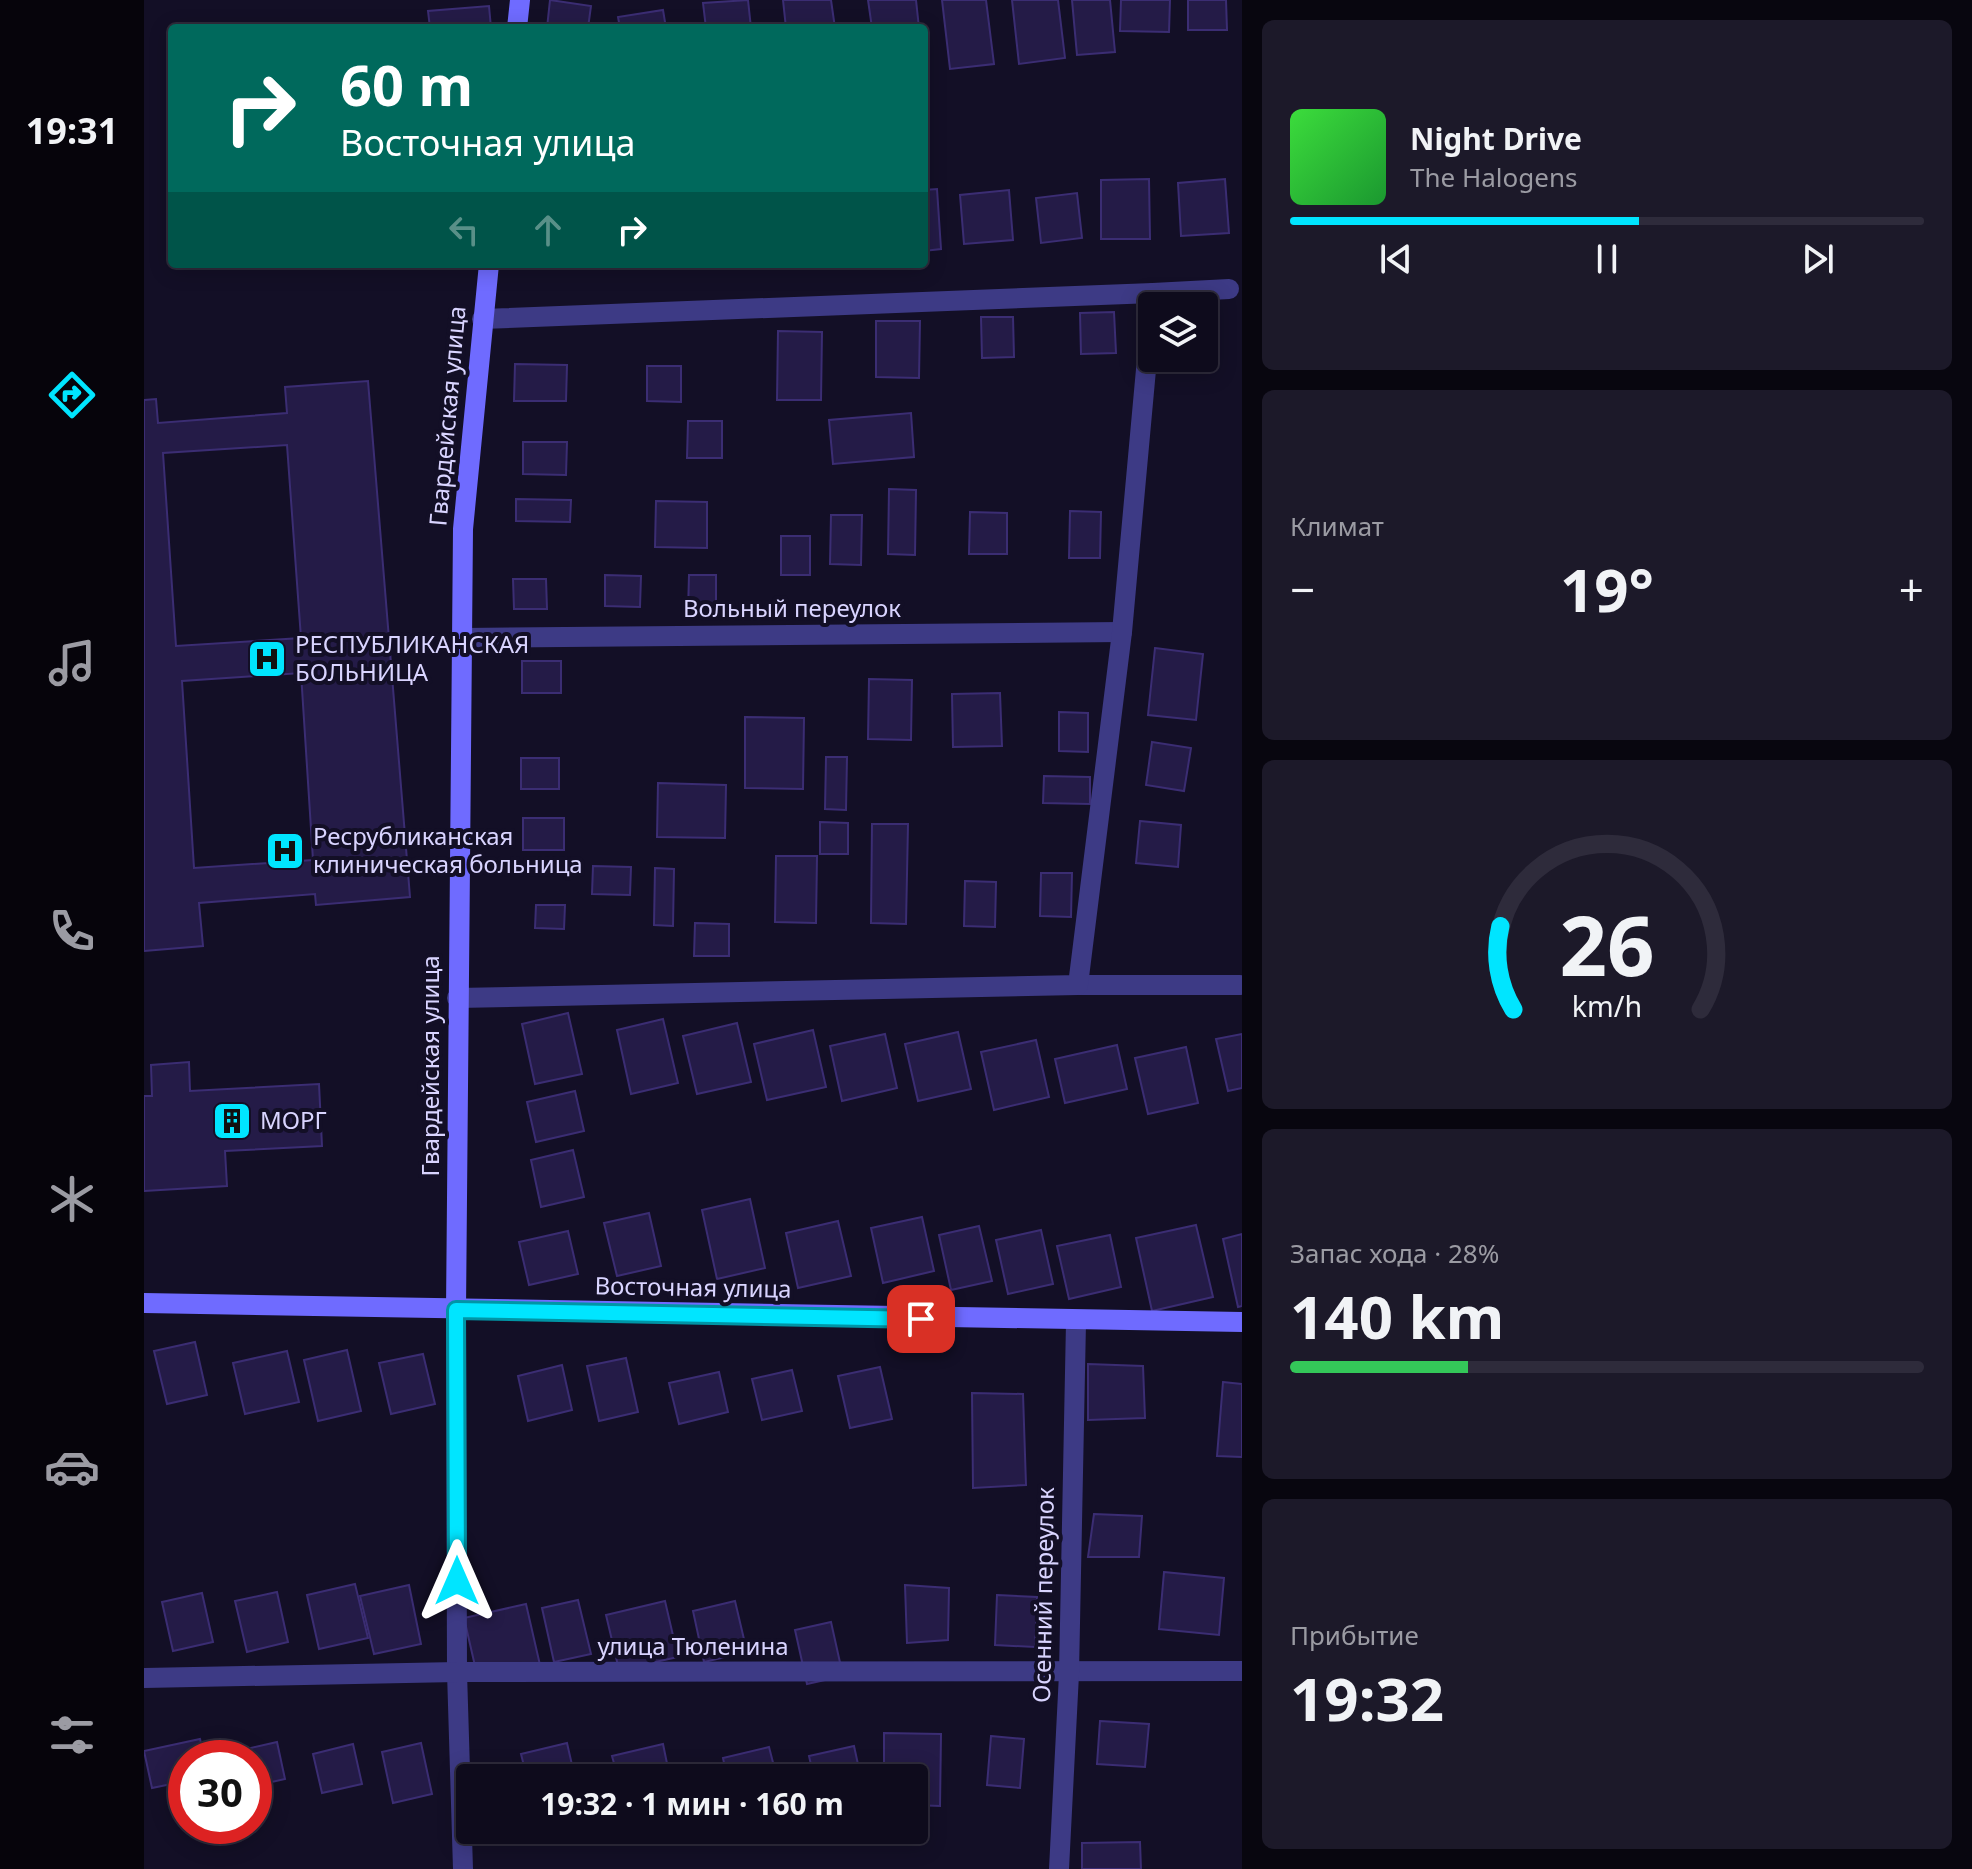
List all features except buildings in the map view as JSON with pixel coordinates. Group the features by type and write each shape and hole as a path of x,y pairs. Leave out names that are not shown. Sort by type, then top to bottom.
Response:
{"street":[{"path":"517,24 520,0"},
{"name":"Гвардейская улица","path":"463,1869 457,1672 456,1310 463,529 488,268"},
{"path":"1172,292 1229,289"},
{"path":"482,319 1138,294"},
{"path":"1078,985 1122,632 1146,372"},
{"name":"Вольный переулок","path":"463,638 1122,632"},
{"path":"457,998 1078,985 1240,985"},
{"name":"Восточная улица","path":"144,1303 1076,1322 1242,1322"},
{"name":"Осенний переулок","path":"1059,1869 1069,1674 1076,1322"},
{"name":"улица Тюленина","path":"144,1678 457,1672 1069,1674 1242,1671"}],"place":[{"name":"РЕСПУБЛИКАНСКАЯ БОЛЬНИЦА","path":"267,659"},
{"name":"Ресрубликанская клиническая больница","path":"285,851"},
{"name":"МОРГ","path":"232,1121"}],"route":[{"path":"457,1581 456,1310 921,1319"}]}
